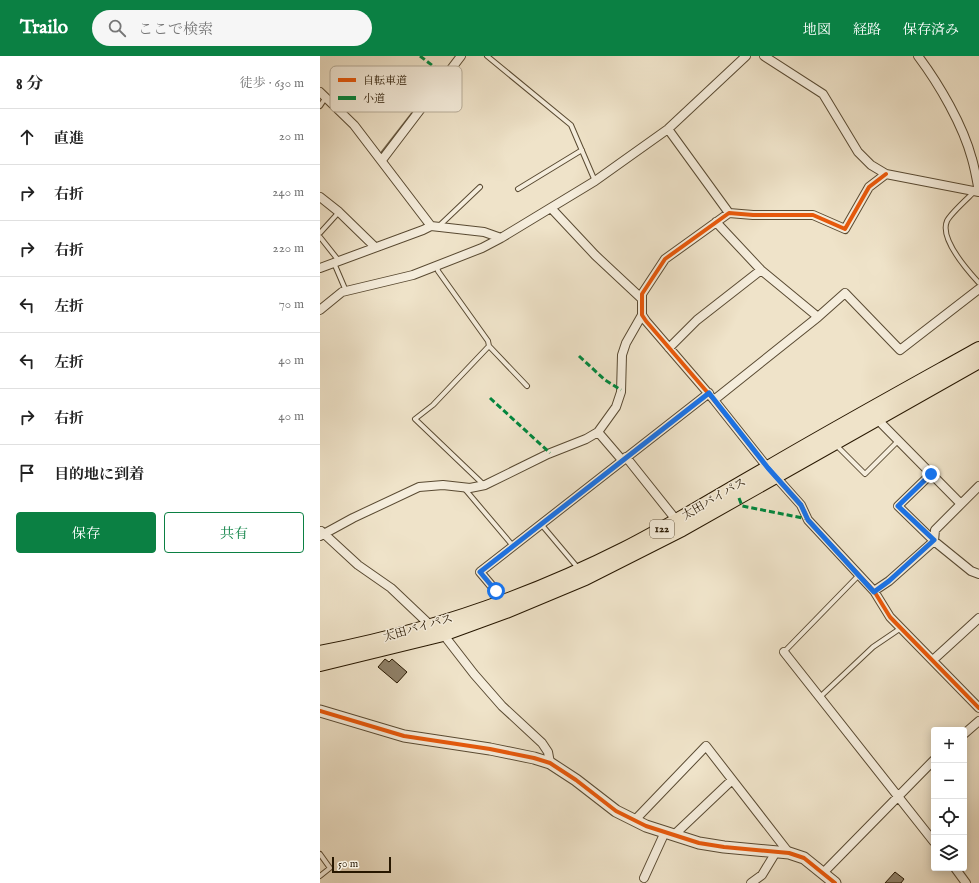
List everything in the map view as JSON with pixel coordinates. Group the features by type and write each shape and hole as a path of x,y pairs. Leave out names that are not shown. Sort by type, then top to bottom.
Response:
{"highway":[{"name":"太田バイパス","path":"320,664 443,634 506,611 585,578 656,543 979,349"},
{"name":"太田バイパス","path":"320,653 430,626 501,602 580,570 624,549 772,472 835,443 979,361"}],"street":[{"path":"453,66 461,56"},
{"path":"320,310 342,292 413,275 482,248 501,238 595,181 668,129 746,56"},
{"path":"764,56 824,94 858,152 871,165 886,174 977,192 972,158 962,133 923,58"},
{"path":"341,112 354,125 435,226"},
{"path":"382,160 418,112"},
{"path":"668,129 729,213"},
{"path":"550,763 548,752 542,743 502,706 474,674 443,634 430,626 390,588 358,565 321,534 419,487 443,485 464,487 484,485 550,453 586,439 598,432 616,407 621,392 622,356 626,343 642,315 642,294 665,259 729,213 753,215 813,215 845,229 869,187 886,174"},
{"path":"320,197 339,212 375,247"},
{"path":"551,208 595,255 641,298"},
{"path":"716,222 761,270 818,317"},
{"path":"320,268 435,226 484,232 501,238"},
{"path":"669,348 697,320 761,270"},
{"path":"501,602 496,591 480,572 624,458 818,317 845,293 900,350 979,289"},
{"path":"642,315 801,505 808,520 874,592 890,617 979,708"},
{"path":"877,419 960,504"},
{"path":"598,432 624,458 677,521"},
{"path":"931,474 898,506 934,540 972,571 979,574"},
{"path":"874,592 889,581 934,540 935,530 979,486"},
{"path":"933,660 979,618"},
{"path":"784,652 931,838"},
{"path":"320,711 404,736 490,749 534,758 550,763 576,780 616,811 634,821 670,834 699,842 724,847 789,853 804,858 824,872 835,883"},
{"path":"967,731 979,721"},
{"path":"634,821 706,746 789,853"},
{"path":"824,872 899,798 931,763"},
{"path":"644,878 670,834 732,780"},
{"path":"751,883 762,875 776,852"},
{"path":"957,871 966,883"}],"lane":[{"path":"487,56 571,126 595,181"},
{"path":"320,106 323,94"},
{"path":"518,189 582,150"},
{"path":"435,226 480,187"},
{"path":"977,192 947,222 945,237 966,270 979,283"},
{"path":"320,233 339,212"},
{"path":"320,236 337,262 346,291"},
{"path":"437,266 438,271 488,341 488,346 527,386"},
{"path":"484,485 415,419 433,405 488,346"},
{"path":"835,443 865,474 898,441"},
{"path":"464,487 513,546"},
{"path":"541,524 580,570"},
{"path":"784,652 859,575"},
{"path":"820,697 874,647 901,628"},
{"path":"320,854 330,868 320,876"}],"building":[{"path":"385,659 389,662 392,659 407,672 397,683 378,667"},
{"path":"895,872 904,879 901,883 885,883"}],"waterway":[{"path":"382,152 413,112"}],"marked path":[{"path":"420,56 433,66"},
{"path":"579,356 605,380 621,390"},
{"path":"490,398 550,453"},
{"path":"739,498 742,506 808,519"}],"cycle path":[{"path":"886,174 869,187 845,229 813,215 753,215 729,213 665,259 642,294 642,315 714,400 768,468 801,505 808,520 874,591 890,617 979,708"},
{"path":"320,711 404,736 490,749 534,758 550,763 576,780 616,811 646,826 699,843 724,847 789,853 804,858 835,883"}],"route":[{"path":"496,591 480,572 709,393 768,468 801,505 808,520 874,592 889,581 934,540 898,506 931,474"}]}
